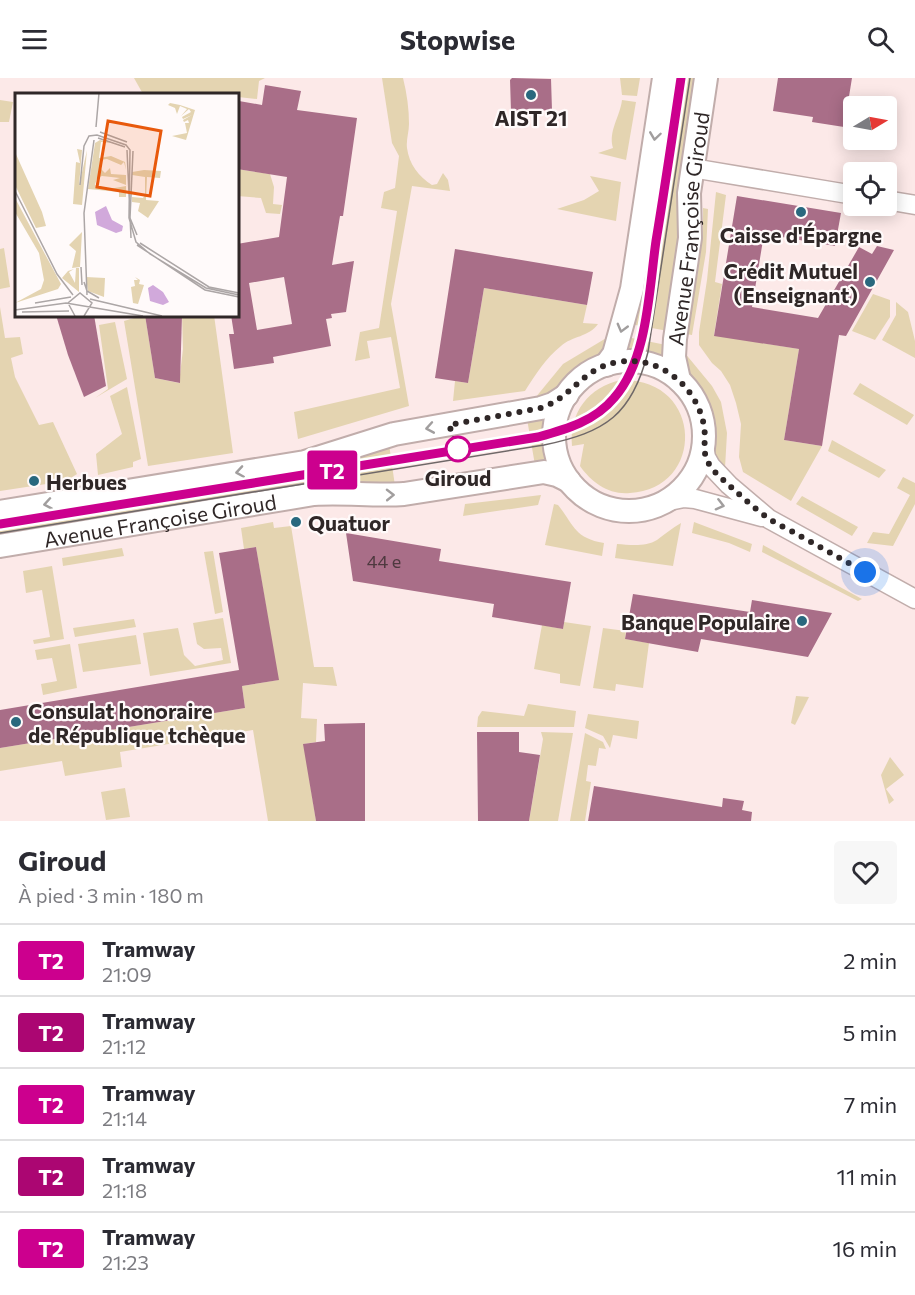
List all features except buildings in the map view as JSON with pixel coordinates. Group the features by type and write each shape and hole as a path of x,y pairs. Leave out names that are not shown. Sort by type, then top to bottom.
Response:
{"street":[{"name":"Avenue Françoise Giroud","path":"606,365 614,354 632,289 664,78"},
{"name":"Avenue Françoise Giroud","path":"680,380 674,357 675,339 690,238 689,193 706,78"},
{"path":"692,168 843,193"},
{"path":"897,202 915,205"},
{"name":"Avenue Françoise Giroud","path":"620,362 646,363 664,369 680,380 692,394 700,410 704,428 704,446 700,463 693,477 669,501 649,510 626,512 604,508 585,497 569,481 559,463 554,438 556,419 567,395 577,382 606,365 620,362"},
{"name":"Avenue Françoise Giroud","path":"0,512 305,462 394,434 541,408 567,395"},
{"path":"704,446 711,466 729,485 769,519 915,599"},
{"name":"Avenue Françoise Giroud","path":"0,546 314,494 340,492 404,494 544,472 569,481"},
{"path":"669,501 694,499 769,519"}],"shaded area":[{"path":"0,78 915,78 915,821 0,821"},
{"path":"134,78 265,78 259,81 257,99 238,97 238,93 142,93"},
{"path":"382,78 403,78 409,113 407,148 412,165 432,185 437,184 443,173 448,180 450,191 412,186 391,304 409,406 298,439 294,412 400,388 391,337 367,341 370,358 355,361 360,332 379,328 397,211 381,208 384,192 395,188 399,156 392,143"},
{"path":"620,78 640,78 637,96 622,95"},
{"path":"674,78 700,78 668,331 630,324"},
{"path":"0,100 13,102 9,122 0,122"},
{"path":"622,100 636,102 626,160 598,153 613,148 613,130"},
{"path":"238,169 270,174 274,187 273,204 282,205 280,214 266,213 261,198 238,196"},
{"path":"590,176 621,182 616,221 557,209 584,200 599,191"},
{"path":"716,192 726,195 715,282 722,284 714,335 799,349 784,440 822,446 791,501 743,472 739,457 741,424 730,385 699,345"},
{"path":"703,208 708,209 706,252 692,335 686,334 700,256"},
{"path":"4,248 10,287 0,289 0,249"},
{"path":"484,288 587,305 583,323 598,324 590,332 565,343 556,351 541,367 525,391 453,401 455,381 468,383"},
{"path":"873,294 890,300 890,317 875,340 852,331"},
{"path":"896,302 908,312 915,341 915,358 882,340 896,315"},
{"path":"0,307 5,338 20,337 23,354 11,358 15,377 39,425 53,422 77,474 66,481 0,491"},
{"path":"134,316 145,316 155,378 179,383 183,349 182,316 214,316 233,453 148,466 124,321"},
{"path":"115,322 127,379 95,398 108,389 99,325"},
{"path":"608,337 603,353 552,394 531,403 563,364"},
{"path":"627,337 666,345 665,358 629,353 625,349"},
{"path":"684,352 712,386 721,402 727,433 725,468 718,465 713,450 710,412 688,373"},
{"path":"621,380 648,384 668,396 680,414 685,434 682,455 672,473 655,487 630,493 608,490 596,483 580,466 584,444 572,446 574,422 583,403 599,388"},
{"path":"860,383 914,415 907,425 853,394"},
{"path":"127,387 141,459 133,462 133,467 98,475 96,454 122,434 110,396"},
{"path":"546,418 544,437 547,461 535,465 527,419"},
{"path":"832,440 886,470 879,478 828,451"},
{"path":"389,444 395,486 0,538 0,519"},
{"path":"903,477 915,483 915,504 893,546 867,543 873,532 889,534 910,495 897,488"},
{"path":"541,495 538,505 463,516 465,504"},
{"path":"802,496 858,527 852,536 796,504"},
{"path":"554,504 558,505 580,534 604,543 602,556 545,545"},
{"path":"273,522 274,528 291,526 314,667 333,667 337,686 303,683 301,718 317,719 316,742 304,744 316,821 268,821 253,730 120,752 122,767 65,776 62,761 0,771 0,748 245,708 242,686 278,680 256,547 244,549 241,528"},
{"path":"694,522 752,544 750,552 729,543 692,533"},
{"path":"681,523 673,566 615,558 617,544 648,544"},
{"path":"763,545 862,599 858,601 762,552"},
{"path":"122,548 124,556 63,566 62,558"},
{"path":"213,551 223,612 215,614 204,552"},
{"path":"52,566 64,639 34,644 33,640 50,637 42,590 26,593 23,571"},
{"path":"223,618 231,663 150,676 143,633 178,628 184,655 195,666 223,660 221,648 204,649 197,644 193,623"},
{"path":"134,619 136,627 75,637 73,628"},
{"path":"564,622 591,626 580,686 560,683 560,674 534,669 542,625 563,629"},
{"path":"603,628 626,631 625,639 649,643 643,688 616,684 615,691 593,688"},
{"path":"136,635 141,664 83,672 78,644"},
{"path":"70,644 77,688 43,695 41,684 57,681 52,658 37,660 35,650"},
{"path":"796,696 809,697 795,725 791,723"},
{"path":"528,704 576,711 574,727 477,727 478,717 482,711 524,716"},
{"path":"588,714 639,721 637,739 613,735 610,748 603,736 585,728"},
{"path":"541,732 573,733 558,821 529,821 543,739"},
{"path":"585,733 603,742 606,749 599,748 596,766 588,765 586,781 591,782 585,821 570,821"},
{"path":"890,757 904,775 886,789 894,800 889,804 881,775"},
{"path":"125,788 130,817 106,820 101,792"}],"tram line":[{"path":"651,280 681,78"},
{"name":"T2","path":"0,524 538,437 572,427 597,414 624,386 643,333 681,78"},
{"path":"0,533 544,445 584,434 600,426 624,406 634,391 648,352 690,78"},
{"path":"526,438 552,433 575,425 594,415 610,402 632,367 640,344 645,318"},
{"path":"0,524 212,490"}],"place":[{"name":"AIST 21","path":"531,95"},
{"name":"Caisse d'Épargne","path":"801,212"},
{"name":"Crédit Mutuel (Enseignant)","path":"870,282"},
{"name":"Giroud","path":"458,449"},
{"name":"Herbues","path":"34,481"},
{"name":"Quatuor","path":"296,522"},
{"name":"Banque Populaire","path":"802,621"},
{"name":"Consulat honoraire de République tchèque","path":"16,722"}],"route":[{"path":"458,449 449,425 541,408 567,395 577,382 606,365 634,361 646,363 664,369 680,380 692,394 700,410 704,428 706,457 711,466 729,485 769,519 865,572"}]}
